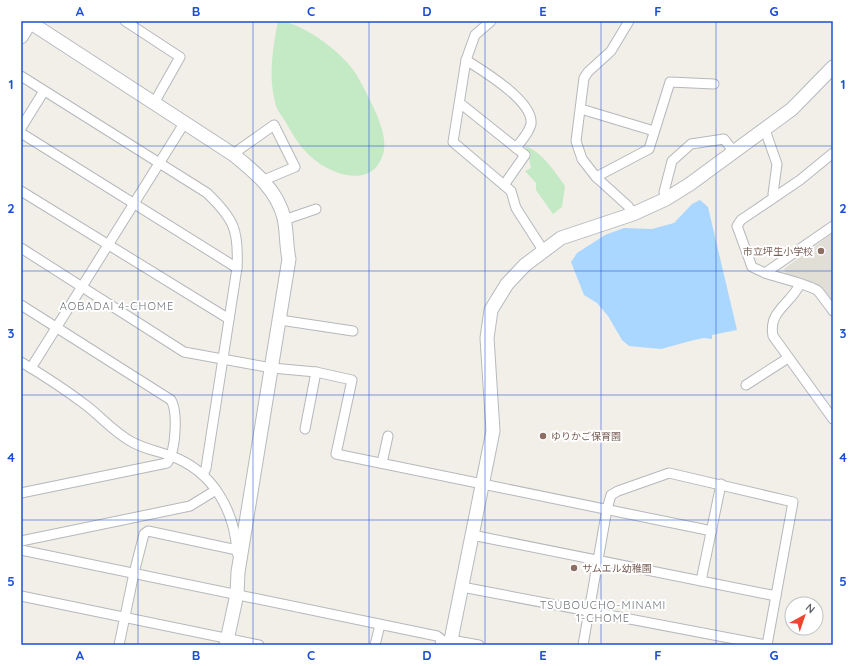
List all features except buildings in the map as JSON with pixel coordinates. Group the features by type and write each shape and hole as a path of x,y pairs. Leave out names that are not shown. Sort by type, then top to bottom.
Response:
{"street":[{"path":"21,37 30,21 234,155 264,180 279,202 284,220 289,259 238,572"},
{"path":"125,21 180,57 154,103"},
{"path":"491,21 475,35 466,60 461,104 454,142 511,191 516,208 543,250"},
{"path":"629,21 611,51 588,72 584,78 576,141 582,159 596,177 628,206 633,214"},
{"path":"466,60 496,79 523,103 528,111 531,123 527,133 516,148"},
{"path":"447,643 462,587 493,431 487,338 491,310 507,284 525,265 543,250 561,238 633,214 666,199 765,130 792,109 833,67"},
{"path":"21,76 66,106 160,162 208,193 228,216 235,230 238,250 237,268 224,359 206,468 203,475"},
{"path":"596,177 649,149 670,82 714,84"},
{"path":"21,128 44,91"},
{"path":"461,104 525,155 504,185"},
{"path":"581,109 654,131"},
{"path":"31,368 185,122"},
{"path":"234,155 274,125 295,167 264,180"},
{"path":"765,130 777,164 773,194 775,196"},
{"path":"21,133 237,268"},
{"path":"666,199 664,192 672,161 691,144 724,139 734,152"},
{"path":"833,153 800,180 741,220 737,226 752,267 765,274 811,286 817,290 833,311"},
{"path":"21,191 229,319"},
{"path":"284,220 316,209"},
{"path":"765,274 833,226"},
{"path":"21,248 83,286 184,352 272,368 316,372 352,380 336,454 607,508 712,531"},
{"path":"800,284 795,294 774,316 771,325 773,336 833,419"},
{"path":"21,305 171,400 175,406 172,456 167,463 21,493"},
{"path":"280,320 353,331"},
{"path":"746,385 788,358"},
{"path":"21,362 85,404 131,442 172,456 187,463 203,475 216,490 226,505 232,521 236,537 237,550 237,594 227,642"},
{"path":"305,429 316,372"},
{"path":"382,463 388,436"},
{"path":"462,587 589,611 738,642 766,645 793,502 669,473 618,491 611,495 607,508 598,559 589,611 583,645"},
{"path":"702,581 721,484"},
{"path":"21,541 190,506 216,490"},
{"path":"119,645 144,534 148,531 237,550"},
{"path":"472,535 598,559 776,596"},
{"path":"21,550 437,636 447,643 479,645"},
{"path":"21,596 227,642 259,645"},
{"path":"375,645 380,624"}],"shaded area":[{"name":"市立坪生小学校","path":"833,233 833,304 817,284 786,275 784,269"}],"green space":[{"path":"278,21 299,27 322,40 342,57 356,74 375,111 383,132 384,150 379,163 371,172 350,176 338,173 316,161 301,147 294,136 277,108 273,92 272,61"},
{"path":"526,146 543,158 565,186 562,207 553,214 536,190 536,183 525,171 531,168"}],"water":[{"path":"700,200 708,207 737,330 712,335 712,339 704,338 661,349 629,346 622,340 608,316 597,303 584,295 571,262 577,253 605,235 624,228 652,229 674,223 692,204"}],"place":[{"name":"市立坪生小学校","path":"821,251"},
{"name":"ゆりかご保育園","path":"543,436"},
{"name":"サムエル幼稚園","path":"574,568"}],"district":[{"name":"AOBADAI 4-CHOME","path":"117,306"},
{"name":"TSUBOUCHO-MINAMI 1-CHOME","path":"603,611"}]}
